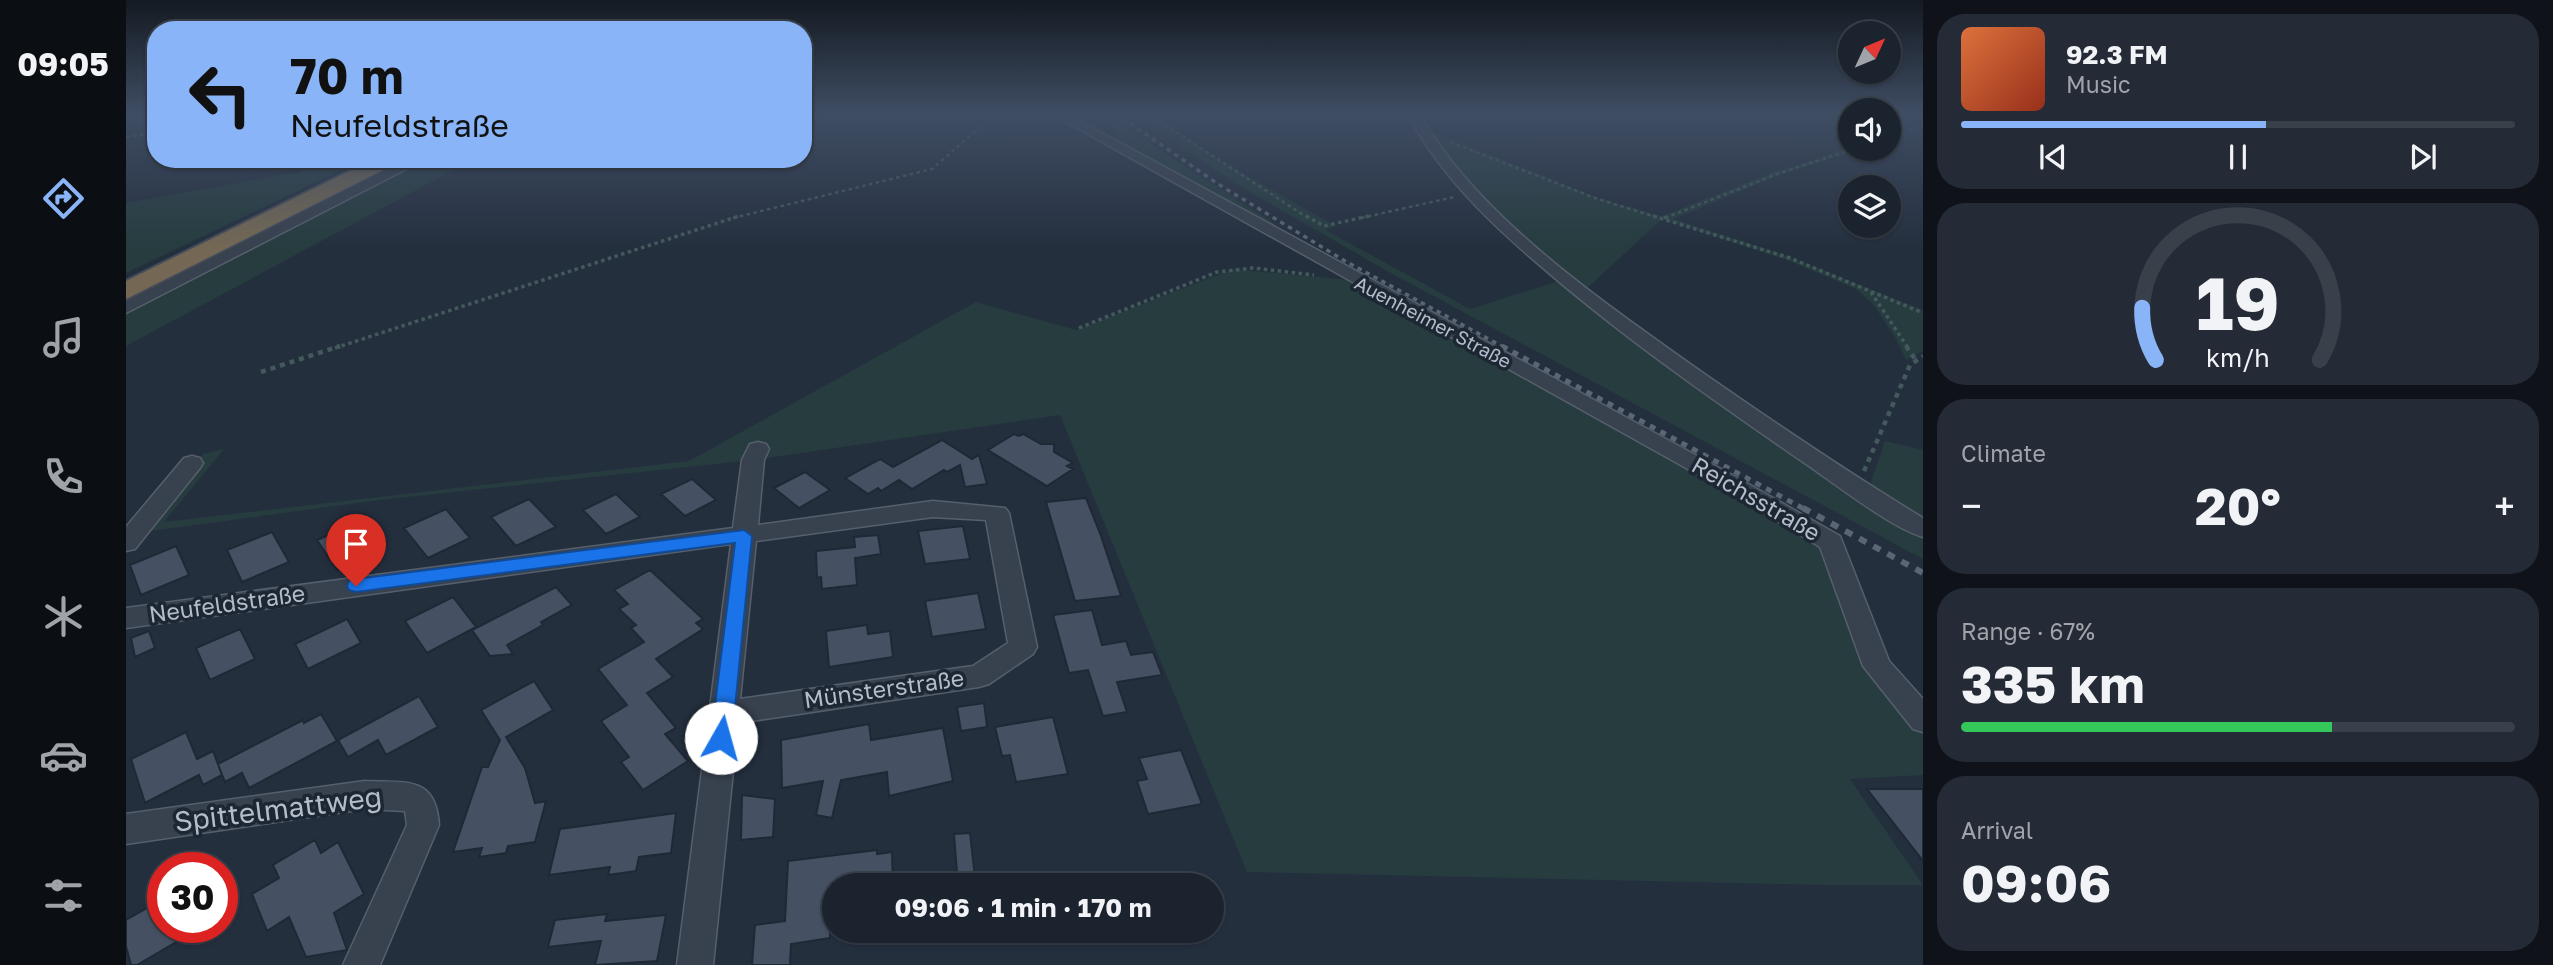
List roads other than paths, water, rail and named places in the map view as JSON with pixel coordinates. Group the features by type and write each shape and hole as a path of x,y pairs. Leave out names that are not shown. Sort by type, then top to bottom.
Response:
{"highway":[{"path":"126,279 355,168"},
{"path":"126,291 372,168"}],"street":[{"name":"Auenheimer Straße","path":"1137,158 1539,379"},
{"path":"1440,158 1472,193 1559,274 1614,318 1857,489 1923,528"},
{"path":"126,308 401,168"},
{"name":"Reichsstraße","path":"1539,379 1737,486 1831,542 1877,666 1923,720"},
{"path":"695,965 753,460 758,449"},
{"path":"126,543 192,463"},
{"name":"Münsterstraße","path":"724,713 979,676 1023,647 997,513 933,509 744,536"},
{"name":"Neufeldstraße","path":"126,618 568,557 744,536"},
{"name":"Spittelmattweg","path":"126,829 365,795 412,797 422,806 423,825 361,965"}],"railway":[{"path":"1180,158 1345,261 1505,348"},
{"path":"1502,346 1806,510"},
{"path":"1803,508 1923,573"}]}
